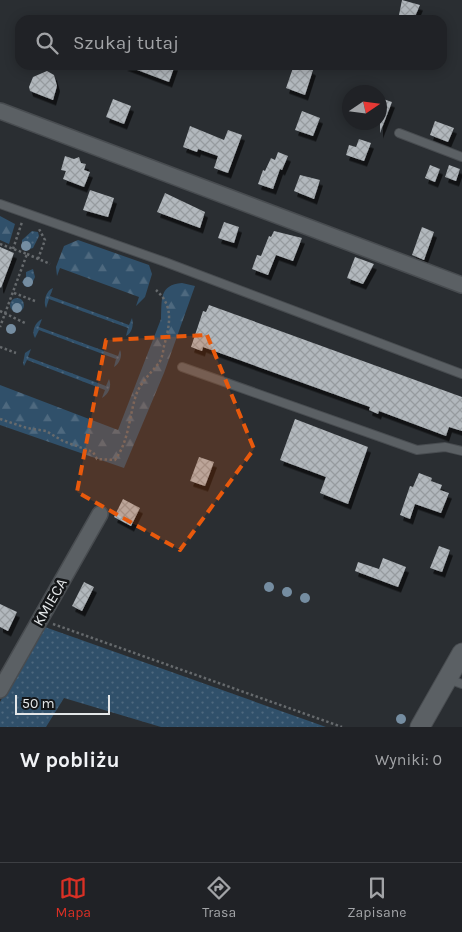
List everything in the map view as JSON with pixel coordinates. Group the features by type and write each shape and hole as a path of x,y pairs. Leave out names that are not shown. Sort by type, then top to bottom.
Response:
{"street":[{"path":"0,110 462,285"},
{"name":"KMIECA","path":"0,690 100,514"},
{"path":"420,727 455,681 462,653"}],"lane":[{"path":"399,133 462,156"},
{"path":"0,204 165,262 462,374"},
{"path":"182,367 417,450 445,447 462,452"}],"path":[{"path":"13,249 25,214"},
{"path":"14,219 40,230 44,236 45,240 38,259"},
{"path":"0,244 50,264"},
{"path":"0,327 27,254"},
{"path":"0,419 27,428 46,431 63,441 93,452 98,459 115,460 124,448 137,393 148,373 159,363 169,328 170,311 166,300 156,290"},
{"path":"13,292 36,301"},
{"path":"0,311 27,324"},
{"path":"0,347 16,353"},
{"path":"40,620 342,727"}],"highlighted area":[{"path":"207,335 254,449 180,550 77,492 106,340"}],"green space":[{"path":"0,216 15,224 9,244 0,240"},
{"path":"32,231 38,232 39,236 33,248 26,250 22,247 22,240"},
{"path":"78,240 149,265 152,274 145,297 136,306 139,297 60,268 57,276 56,267 64,246"},
{"path":"33,269 35,277 31,286 26,287 22,282 26,277 26,272"},
{"path":"182,283 195,286 164,373 124,468 0,425 0,385 118,430 161,319 163,294 169,287"},
{"path":"53,288 50,296 129,325 132,318 133,326 131,331 126,336 128,328 49,299 46,308 46,296"},
{"path":"14,298 20,298 24,305 20,312 14,312 10,308 10,302"},
{"path":"42,319 39,327 118,356 120,350 121,357 119,362 114,367 116,359 39,330 35,338 33,333 34,327"},
{"path":"31,349 28,357 106,386 109,379 110,387 108,392 102,398 105,390 27,360 24,366 25,353"},
{"path":"42,626 326,727 161,727 64,698 46,727 0,727 0,702"}],"building":[{"path":"402,0 420,5 416,15 399,15"},
{"path":"137,70 173,70 169,82"},
{"path":"292,70 313,70 305,95 286,88"},
{"path":"47,71 54,75 57,86 53,100 30,91 29,87 33,77"},
{"path":"113,99 131,106 124,124 106,117"},
{"path":"387,100 392,102 387,115"},
{"path":"302,111 320,118 313,136 295,130"},
{"path":"435,121 454,128 448,142 430,135"},
{"path":"190,126 224,140 228,130 242,135 228,173 214,168 218,156 198,149 197,152 183,147"},
{"path":"359,139 371,143 364,161 346,155 349,145 356,147"},
{"path":"278,152 288,156 282,170 280,169 273,189 258,184 263,170 265,171 271,158 275,160"},
{"path":"65,156 74,159 79,157 81,163 86,164 84,170 90,172 84,187 63,179 66,171 61,170"},
{"path":"430,165 440,169 435,182 425,178"},
{"path":"449,165 460,169 456,181 445,177"},
{"path":"300,175 320,180 314,199 294,191"},
{"path":"90,190 114,198 108,217 83,210"},
{"path":"165,193 205,212 200,228 157,212"},
{"path":"224,222 239,227 234,243 218,238"},
{"path":"422,227 434,232 424,260 412,255"},
{"path":"274,231 302,238 293,261 276,255 268,275 252,269 257,255 261,256 269,236 271,237"},
{"path":"0,247 14,253 1,288 0,287"},
{"path":"355,257 374,264 363,284 347,278"},
{"path":"209,305 462,397 462,431 449,427 446,436 379,411 378,414 369,410 370,407 203,347 202,351 191,347 203,311 206,312"},
{"path":"295,419 368,447 348,504 320,493 326,477 280,460"},
{"path":"199,457 214,462 205,486 190,481"},
{"path":"419,473 432,478 431,481 442,485 440,490 449,493 441,513 415,504 410,519 400,515 410,486 413,487"},
{"path":"123,499 140,508 131,526 114,517"},
{"path":"439,546 450,550 442,572 430,568"},
{"path":"383,558 406,567 398,587 355,571 358,562 379,569"},
{"path":"84,582 94,587 82,611 72,606"},
{"path":"0,604 17,612 8,631 0,627"}]}
